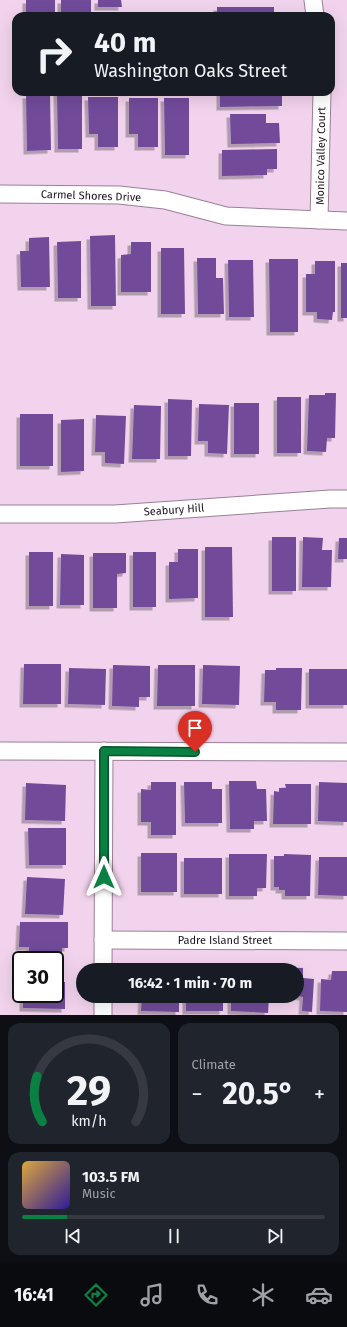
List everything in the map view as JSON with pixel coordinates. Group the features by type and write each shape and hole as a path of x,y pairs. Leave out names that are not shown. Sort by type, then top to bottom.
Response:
{"street":[{"path":"313,0 314,12"},
{"name":"Monico Valley Court","path":"319,220 322,96"},
{"name":"Carmel Shores Drive","path":"0,194 119,195 165,200 226,216 347,221"},
{"name":"Seabury Hill","path":"0,514 115,514 322,499 347,499"},
{"path":"0,751 347,752"},
{"path":"103,963 104,751"},
{"name":"Padre Island Street","path":"103,940 347,941"},
{"path":"103,1003 103,1015"}],"building":[{"path":"26,0 55,0 55,12 26,12"},
{"path":"61,0 91,0 91,12 61,12"},
{"path":"98,0 121,0 122,7 98,7"},
{"path":"217,7 274,7 274,12 217,12"},
{"path":"26,96 50,96 51,150 27,151"},
{"path":"57,96 82,96 82,149 58,149"},
{"path":"220,96 282,96 282,106 220,107"},
{"path":"88,97 118,97 118,147 98,147 98,134 89,134"},
{"path":"129,98 158,98 158,147 138,147 138,134 129,134"},
{"path":"164,98 189,98 189,155 165,155"},
{"path":"230,114 266,114 266,123 279,123 280,143 231,144"},
{"path":"277,149 277,169 267,169 267,175 222,176 222,150"},
{"path":"115,235 116,306 91,306 90,236"},
{"path":"49,237 50,287 21,287 20,251 29,251 29,238"},
{"path":"81,241 81,298 58,298 57,242"},
{"path":"131,242 151,242 151,292 121,292 121,255 131,254"},
{"path":"161,248 184,248 185,314 161,314"},
{"path":"197,258 216,258 216,278 223,278 224,314 198,314"},
{"path":"269,259 298,259 298,332 270,332"},
{"path":"228,260 253,260 254,317 229,317"},
{"path":"315,261 335,261 335,312 333,312 332,320 317,319 317,312 306,312 306,274 315,274"},
{"path":"341,263 347,263 347,318 341,318"},
{"path":"325,393 336,393 335,438 327,438 326,452 307,451 309,395 325,395"},
{"path":"277,397 301,397 301,453 277,453"},
{"path":"168,399 192,400 191,456 168,456"},
{"path":"234,403 259,403 259,454 234,454"},
{"path":"199,404 229,405 227,454 208,453 208,441 198,441"},
{"path":"134,405 161,406 160,459 132,459"},
{"path":"20,414 53,414 53,466 20,466"},
{"path":"96,415 126,416 124,464 105,463 105,452 95,452"},
{"path":"84,419 84,471 61,472 61,420"},
{"path":"272,537 296,537 296,591 272,591"},
{"path":"303,537 323,538 322,550 332,550 331,587 302,587"},
{"path":"339,538 347,538 347,559 338,559"},
{"path":"205,547 232,547 233,617 205,617"},
{"path":"178,549 198,549 198,598 169,599 169,562 178,562"},
{"path":"29,552 53,552 53,606 29,606"},
{"path":"133,552 156,552 156,607 133,607"},
{"path":"93,553 126,553 126,573 117,574 117,608 93,608"},
{"path":"61,554 84,555 84,605 60,605"},
{"path":"24,664 61,664 61,704 23,704"},
{"path":"113,665 150,666 150,697 139,697 139,707 112,706"},
{"path":"158,665 195,665 195,706 157,706"},
{"path":"203,665 240,666 239,705 202,704"},
{"path":"69,668 106,669 105,705 68,704"},
{"path":"276,668 302,668 301,710 276,710 276,702 264,702 265,670 276,670"},
{"path":"309,669 347,669 347,705 309,705"},
{"path":"229,781 256,781 257,789 266,789 267,821 254,821 254,829 230,829"},
{"path":"151,782 176,782 176,835 151,835 151,822 141,822 141,789 151,790"},
{"path":"184,782 212,782 212,789 222,789 222,823 185,823"},
{"path":"319,782 347,783 347,822 318,821"},
{"path":"26,783 66,785 65,821 25,820"},
{"path":"285,784 311,784 311,824 273,824 274,791 279,792 279,788 286,788"},
{"path":"28,828 66,828 66,865 29,865"},
{"path":"141,853 177,853 177,892 141,892"},
{"path":"229,854 267,854 266,888 257,888 257,896 229,896"},
{"path":"284,854 311,855 310,896 285,896 285,890 279,890 279,887 274,887 274,856 284,856"},
{"path":"319,857 347,857 347,896 318,895"},
{"path":"184,858 222,858 222,894 184,894"},
{"path":"27,877 65,879 63,915 25,914"},
{"path":"20,922 68,922 68,948 62,948 62,951 29,951 29,947 19,947"},
{"path":"332,971 347,971 347,1012 320,1011 321,979 331,980"},
{"path":"304,978 314,979 312,1012 302,1011 303,1003 304,1003"},
{"path":"65,982 65,1009 23,1008 23,1003 64,1003"},
{"path":"142,1003 179,1003 179,1012 141,1011"},
{"path":"186,1003 223,1003 223,1011 186,1011"},
{"path":"231,1003 269,1003 268,1013 231,1011"}],"route":[{"path":"104,877 104,751 195,752"}]}
